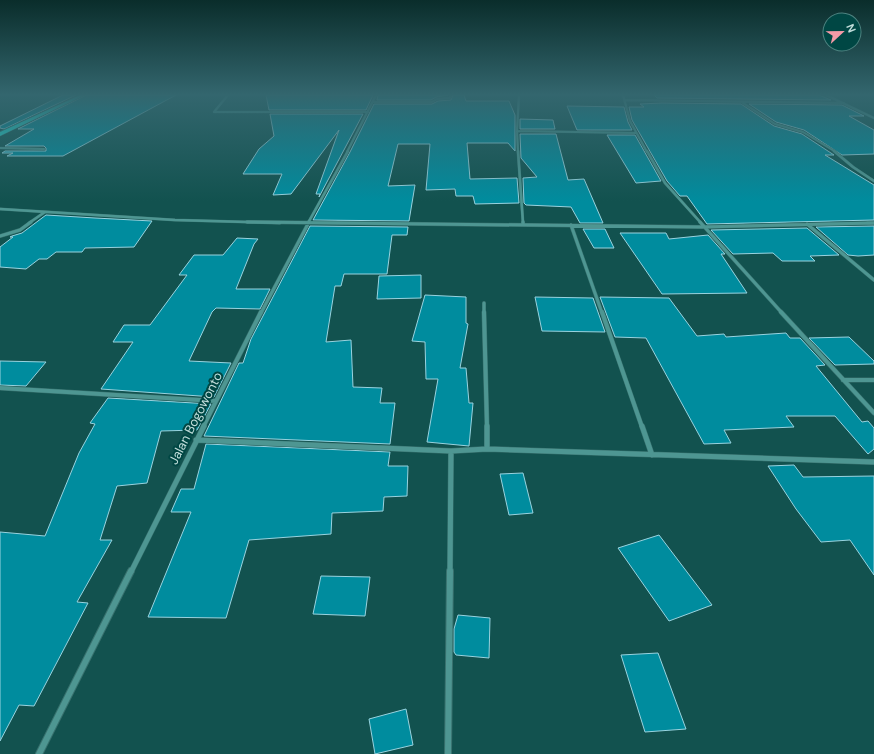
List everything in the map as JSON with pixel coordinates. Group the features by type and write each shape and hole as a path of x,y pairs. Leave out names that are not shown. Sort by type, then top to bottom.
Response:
{"street":[{"name":"Jalan Bogowonto","path":"40,754 196,440 307,224 358,130"},
{"path":"635,130 665,184 702,227 874,413"},
{"path":"797,130 803,132 841,156 853,167 874,181"},
{"path":"523,225 517,132 636,133"},
{"path":"0,148 44,149"},
{"path":"0,209 175,220 307,224 702,227 874,223"},
{"path":"0,236 20,230 46,212"},
{"path":"807,224 874,280"},
{"path":"571,225 652,454"},
{"path":"484,303 487,449"},
{"path":"843,380 874,380"},
{"path":"0,388 216,401"},
{"path":"196,440 450,451 487,449 874,462"},
{"path":"448,754 450,451"}],"building":[{"path":"32,130 111,130 63,156 7,156 13,153 2,153 5,151 46,151 46,148 44,146 5,146"},
{"path":"273,130 339,130 291,194 273,195 282,174 243,174 259,149 274,136"},
{"path":"339,130 354,130 319,197 320,194 316,194"},
{"path":"361,130 515,130 515,151 508,143 467,143 470,179 517,178 519,203 475,204 473,196 456,196 455,189 426,190 430,144 398,144 388,186 415,185 409,221 313,220"},
{"path":"638,130 789,130 802,134 834,155 825,155 874,185 874,220 707,224 687,196 680,196 667,181"},
{"path":"804,130 874,130 874,154 842,155"},
{"path":"520,134 556,134 568,180 584,179 603,223 580,223 571,207 526,205 524,203 523,178 537,177 521,158"},
{"path":"607,135 635,135 661,181 636,183"},
{"path":"46,215 152,221 134,247 85,248 82,252 56,252 47,259 39,259 26,269 0,267 0,247 13,237 10,237 22,233"},
{"path":"310,226 408,227 407,235 392,235 387,274 344,274 341,286 335,286 326,342 351,340 353,387 382,388 380,403 395,403 390,444 204,436 239,363 243,363 251,339"},
{"path":"874,226 874,255 858,256 848,255 816,227"},
{"path":"807,228 839,255 810,256 815,261 782,261 773,253 733,254 711,230"},
{"path":"583,229 605,229 614,248 594,248"},
{"path":"620,233 666,233 669,239 708,235 725,254 721,254 747,293 662,294"},
{"path":"237,238 258,239 254,244 236,289 270,289 260,309 216,308 212,312 189,361 231,363 214,397 101,389 133,342 113,342 124,325 150,325 187,275 179,275 194,255 223,255"},
{"path":"421,275 421,298 377,299 379,276"},
{"path":"425,295 466,297 466,323 468,324 460,368 466,368 469,403 473,403 469,446 427,442 438,379 426,379 425,342 412,341"},
{"path":"535,297 593,298 605,332 542,331"},
{"path":"600,297 669,298 697,336 724,334 726,337 786,333 790,338 800,338 825,365 816,366 862,422 868,421 874,428 874,449 868,454 835,416 786,416 794,427 724,430 731,443 704,444 646,338 615,337"},
{"path":"849,337 874,361 874,364 835,365 809,338"},
{"path":"0,361 46,362 26,386 0,385"},
{"path":"108,398 211,404 197,430 161,431 147,483 117,486 100,540 112,540 77,602 88,603 34,706 19,705 0,741 0,532 45,536 79,453 95,424 90,423"},
{"path":"206,444 390,452 388,466 408,466 407,496 384,497 383,511 332,513 331,534 249,540 226,618 148,617 191,512 171,512 181,489 194,489"},
{"path":"794,465 803,477 874,476 874,575 850,540 821,542 796,509 768,466"},
{"path":"523,473 533,513 509,515 500,474"},
{"path":"659,535 712,605 669,621 618,548"},
{"path":"321,576 370,577 365,616 313,614"},
{"path":"458,615 490,618 489,658 456,655 454,652 454,629"},
{"path":"658,653 686,729 645,732 621,655"},
{"path":"406,709 413,745 375,754 369,719"}]}
